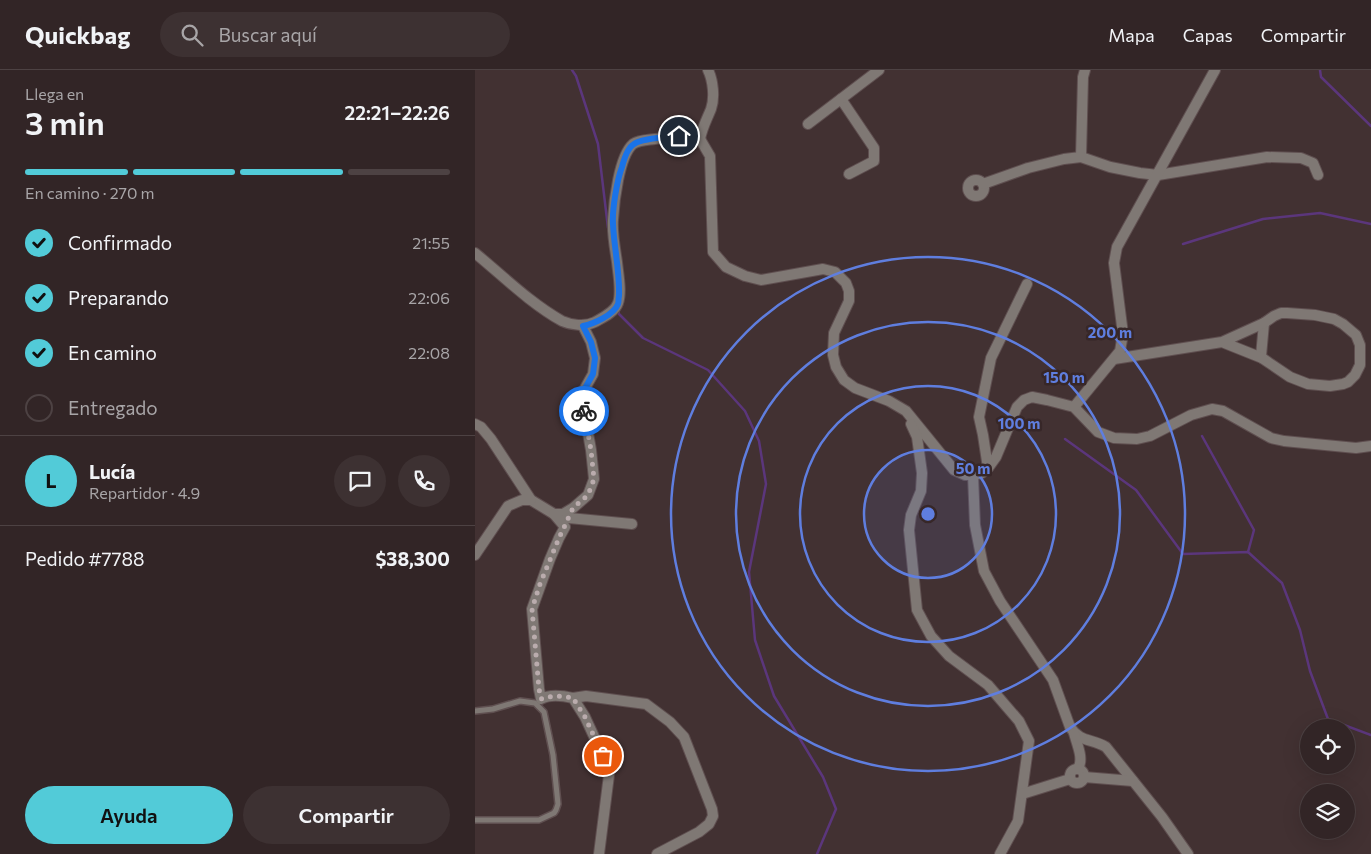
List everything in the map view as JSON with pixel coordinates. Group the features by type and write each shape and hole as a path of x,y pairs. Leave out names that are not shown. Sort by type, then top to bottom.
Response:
{"street":[{"path":"700,139 702,129 712,107 713,79 708,70"},
{"path":"807,124 879,70"},
{"path":"1081,157 1083,77 1085,70"},
{"path":"1074,407 1120,351 1123,334 1114,263 1117,247 1215,70"},
{"path":"841,99 874,148 874,161 849,174"},
{"path":"475,253 534,303 564,322 583,326 601,319 618,304 619,289 613,222 619,176 629,149 635,143 641,141 691,136 700,139 710,156 713,252 726,267 745,276 761,280 823,269 835,272 846,284 849,291 849,301 834,333 833,354 844,380 855,388 889,401 906,411 954,470 965,475 973,475 982,473 988,468 996,456 1017,407 1024,400 1032,397 1074,407 1098,432 1114,438 1137,439 1150,436 1191,415 1212,409 1223,411 1271,438 1284,442 1356,448 1371,446"},
{"path":"983,184 1028,168 1081,157 1110,167 1158,175 1267,157 1301,158 1313,163 1318,175"},
{"path":"988,468 979,417 991,358 1027,284"},
{"path":"1114,358 1222,342 1281,313 1305,314 1334,319 1356,335 1360,345 1361,357 1359,368 1348,382 1330,386 1308,384 1290,377 1262,358 1222,342"},
{"path":"1262,358 1264,323"},
{"path":"554,514 563,514 588,495 594,479 583,405 584,390 593,374 595,358 591,342 583,326"},
{"path":"906,411 917,437 923,473 921,491 911,515 909,530 917,610 931,636 949,656 988,685 1019,720 1029,742 1018,821 1000,854"},
{"path":"475,424 481,427 491,439 531,500 567,523 632,524"},
{"path":"1356,448 1371,453"},
{"path":"973,475 975,525 984,571 1000,601 1053,680 1074,734 1081,759 1081,773"},
{"path":"475,555 508,506 522,500 531,500"},
{"path":"540,703 532,609 550,559 573,508"},
{"path":"540,703 545,697 565,696 573,698 586,696 647,704 684,737 713,816 709,824 699,832 657,854"},
{"path":"573,698 585,717 603,756 609,775 599,854"},
{"path":"1074,734 1106,747 1161,816 1188,854"},
{"path":"1022,794 1070,779 1071,772 1074,770 1081,773 1133,781"}],"lane":[{"path":"475,711 493,709 520,701 540,703 544,712 553,755 558,804 554,813 539,820 475,820"}],"waterway":[{"path":"572,70 576,76 598,144 608,228"},
{"path":"1320,70 1321,77 1371,126"},
{"path":"1183,244 1263,219 1320,213 1371,224"},
{"path":"618,308 619,314 643,338 708,370 745,411 759,441 766,484 749,572 755,640 774,696 823,777 836,809 817,854"},
{"path":"1202,436 1254,530 1248,552"},
{"path":"1065,439 1136,490 1183,554 1248,552 1282,583 1300,630 1310,671 1328,719 1371,735"}],"way so far":[{"path":"584,411 594,479 588,495 573,508 540,584 532,609 541,699 549,696 573,698 585,717 603,756"}],"route":[{"path":"584,411 584,390 593,374 595,358 591,342 583,326 601,319 618,304 619,289 613,222 619,176 624,160 629,149 635,143 679,136"}]}
